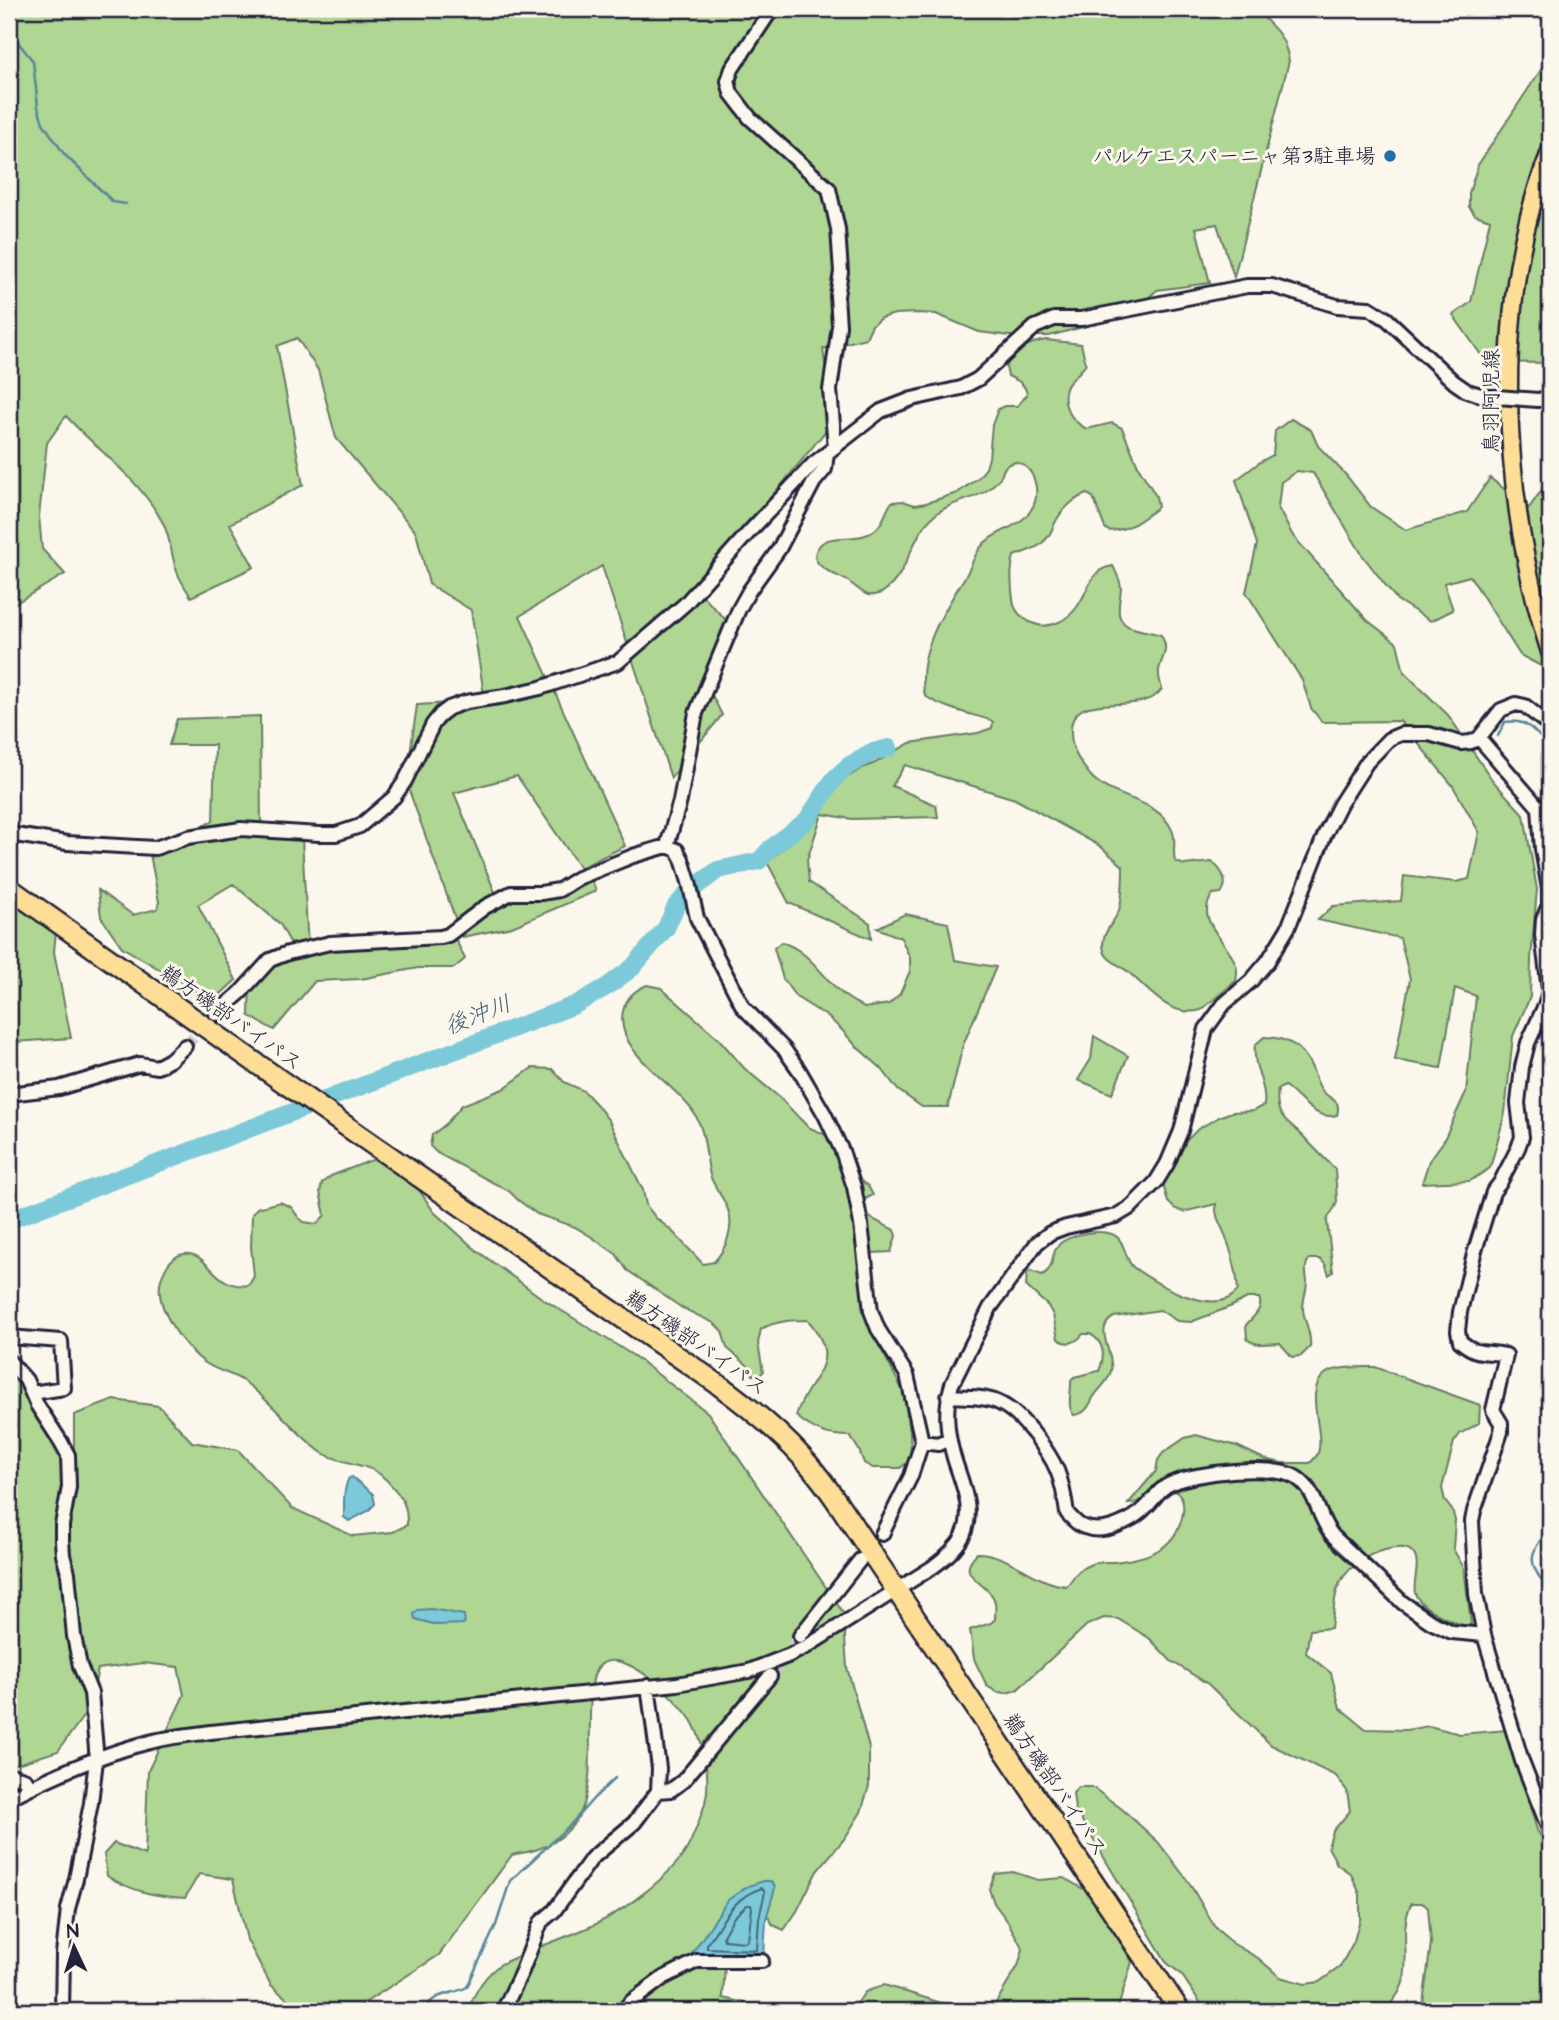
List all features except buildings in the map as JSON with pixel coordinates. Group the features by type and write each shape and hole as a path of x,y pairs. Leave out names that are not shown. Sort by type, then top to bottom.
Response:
{"highway":[{"name":"鵜方磯部バイパス","path":"9,888 756,1413 797,1451 820,1479 1180,2011"}],"main road":[{"name":"鳥羽阿児線","path":"1550,152 1538,183 1519,260 1509,390 1512,464 1520,526 1535,600 1550,652"}],"street":[{"path":"667,846 680,801 696,713 739,609 779,549 814,482 825,469 831,450 830,390 839,326 837,296 841,272 838,229 829,189 750,118 731,93 728,81 732,69 772,9"},
{"path":"9,834 67,843 155,848 188,837 241,829 336,834 360,826 394,797 405,781 433,724 449,708 466,702 540,688 618,662 685,604 813,464 881,411 912,399 961,388 978,379 1035,327 1054,319 1081,319 1247,286 1272,286 1337,306 1369,308 1387,318 1454,382 1467,391 1483,396 1538,400 1550,394"},
{"path":"9,1798 96,1760 148,1742 211,1732 716,1678 748,1671 806,1647 933,1567 952,1552 962,1538 967,1524 969,1508 949,1439 948,1396 990,1308 1037,1242 1066,1227 1116,1216 1131,1207 1156,1182 1181,1131 1206,1029 1224,1004 1251,981 1268,961 1288,928 1339,804 1367,762 1389,739 1401,734 1429,733 1461,743 1479,738 1501,710 1516,704 1525,706 1550,726"},
{"path":"1479,738 1539,808 1549,889 1549,905 1543,919 1542,934 1549,990 1528,1043 1522,1067 1518,1103 1522,1137 1493,1192 1474,1254 1460,1312 1460,1341 1471,1350 1482,1354 1506,1355 1493,1410 1501,1423 1502,1432 1472,1521 1476,1594 1484,1635 1522,1761 1550,1832"},
{"path":"216,1014 240,993 270,960 288,953 330,943 441,937 511,893 559,890 578,878 634,856 667,846 677,850 682,859 697,918 743,1007 784,1049 799,1070 825,1115 855,1187 871,1311 878,1329 907,1375 922,1441 911,1476 882,1534"},
{"path":"9,1094 59,1088 140,1064 157,1067 170,1060 185,1046"},
{"path":"9,1337 61,1342 64,1388 32,1393"},
{"path":"9,1361 26,1380 68,1455 69,1487 62,1525 63,1555 68,1573 74,1636 80,1665 91,1693 96,1760 84,1840 68,1909 62,1954 62,2011"},
{"path":"948,1396 996,1401 1018,1414 1052,1457 1064,1490 1067,1513 1084,1528 1100,1529 1125,1522 1146,1508 1163,1488 1182,1479 1263,1470 1291,1474 1310,1491 1328,1531 1403,1603 1452,1632 1484,1635"},
{"path":"922,1441 938,1444 949,1439"},
{"path":"800,1636 860,1560"},
{"path":"657,1791 671,1790 683,1781 770,1676"},
{"path":"503,2011 541,1922 554,1911 592,1858 634,1823 657,1791 659,1768 648,1686"},
{"path":"9,1774 26,1780 31,1787"},
{"path":"622,2011 663,1978 697,1961 762,1961"}],"green space":[{"path":"9,9 1256,9 1281,37 1289,61 1234,277 1217,224 1196,228 1210,283 1157,290 1129,315 1049,336 1010,336 979,332 936,314 895,314 881,318 872,325 866,338 823,349 833,422 749,525 694,587 726,620 704,679 722,715 671,778 602,566 520,616 625,846 580,868 517,776 454,793 497,897 548,898 590,876 596,891 512,927 462,937 406,782 417,705 485,701 471,610 429,584 416,532 336,438 318,370 297,338 277,346 303,485 230,524 254,567 191,597 178,574 166,529 154,507 131,479 66,416 47,443 39,516 42,549 65,574 9,607"},
{"path":"1550,56 1550,363 1486,362 1453,315 1471,302 1490,220 1475,215 1469,207 1469,193 1478,165"},
{"path":"1046,340 1081,344 1086,364 1067,386 1065,399 1068,411 1076,422 1087,429 1112,423 1122,428 1139,468 1156,496 1158,507 1130,526 1109,531 1105,528 1093,497 1087,494 1077,499 1060,515 1043,542 1014,556 1011,578 1013,603 1028,621 1039,625 1055,624 1075,609 1097,573 1113,566 1121,585 1119,611 1122,621 1133,628 1161,635 1164,640 1165,649 1159,673 1162,689 1152,698 1138,702 1094,706 1082,710 1074,718 1071,738 1079,760 1099,783 1156,811 1165,819 1173,834 1175,861 1184,865 1212,862 1223,876 1224,889 1221,893 1213,894 1207,913 1209,922 1236,965 1236,981 1201,1010 1189,1012 1169,1006 1105,954 1104,939 1120,905 1123,866 1100,846 1015,799 905,765 892,786 936,805 938,817 852,819 822,814 807,860 809,882 870,923 871,939 789,903 767,862 803,832 840,782 862,768 910,743 978,733 992,728 993,722 990,720 948,707 925,696 924,664 933,634 978,551 985,542 1020,522 1031,510 1036,489 1028,469 1016,462 1008,465 986,491 940,511 920,532 897,578 881,593 865,594 822,567 815,557 816,551 826,541 863,536 876,529 892,502 903,501 915,505 926,503 957,493 978,478 986,468 989,458 992,425 998,409 1017,406 1027,395 1023,385 1008,376 1006,367 1022,348"},
{"path":"1291,419 1311,430 1318,446 1346,475 1371,507 1406,530 1467,512 1490,478 1529,508 1550,478 1550,659 1541,666 1520,655 1470,576 1444,583 1453,610 1431,621 1397,600 1363,556 1313,473 1297,471 1281,482 1278,508 1293,536 1367,620 1397,643 1404,672 1448,715 1493,781 1524,815 1537,889 1530,997 1513,1036 1505,1113 1490,1168 1470,1181 1422,1183 1429,1161 1443,1142 1466,1092 1476,996 1455,988 1441,1068 1395,1060 1410,979 1400,938 1318,920 1333,906 1401,901 1404,876 1456,882 1469,879 1479,832 1453,786 1400,721 1322,722 1311,708 1302,680 1246,592 1257,544 1236,480 1273,455 1275,431"},
{"path":"260,716 261,825 302,838 308,948 455,938 465,959 454,968 418,968 361,979 315,981 274,1030 249,1016 250,975 289,951 291,944 280,924 233,884 198,905 236,980 213,1001 122,947 101,917 98,890 133,915 157,909 159,902 150,854 114,840 168,841 213,821 215,745 169,745 177,719"},
{"path":"9,900 56,931 54,952 71,1038 15,1042 9,1033"},
{"path":"905,914 948,923 955,960 996,967 963,1045 948,1107 922,1107 898,1090 881,1068 828,1017 796,997 783,979 774,948 781,942 800,952 847,998 864,1008 889,1004 900,994 910,971 910,958 901,938 877,928"},
{"path":"647,985 661,988 719,1039 744,1068 780,1098 808,1127 828,1136 854,1176 868,1186 873,1195 861,1201 861,1213 894,1230 896,1236 891,1252 872,1253 862,1259 868,1324 903,1391 910,1431 911,1460 900,1468 873,1468 864,1463 850,1436 821,1432 796,1416 824,1360 824,1349 819,1336 808,1320 772,1324 761,1329 758,1343 763,1372 759,1376 753,1375 747,1365 727,1348 722,1331 714,1323 682,1308 627,1270 616,1254 590,1236 575,1227 537,1214 509,1191 437,1153 430,1146 432,1135 446,1124 462,1105 503,1089 532,1068 552,1069 564,1082 584,1091 609,1121 643,1190 646,1205 656,1218 703,1264 714,1262 727,1239 730,1219 710,1175 701,1128 685,1101 636,1053 627,1040 623,1026 626,1002 635,992"},
{"path":"1094,1036 1128,1056 1112,1094 1078,1080 1091,1059"},
{"path":"1264,1037 1287,1041 1299,1049 1308,1060 1321,1089 1338,1105 1337,1115 1322,1115 1308,1107 1285,1086 1278,1089 1278,1106 1283,1117 1335,1169 1337,1201 1327,1221 1333,1272 1329,1275 1320,1259 1309,1259 1306,1267 1307,1284 1303,1309 1310,1347 1301,1356 1292,1357 1280,1343 1258,1344 1247,1339 1246,1325 1259,1309 1259,1298 1247,1298 1191,1322 1177,1321 1160,1310 1114,1317 1108,1322 1104,1334 1111,1364 1110,1375 1086,1410 1074,1415 1070,1403 1071,1380 1099,1371 1103,1355 1101,1346 1090,1334 1083,1334 1072,1342 1058,1339 1053,1315 1048,1306 1026,1286 1027,1272 1042,1275 1051,1266 1061,1242 1077,1235 1096,1232 1113,1234 1123,1245 1133,1267 1155,1282 1186,1296 1216,1301 1228,1298 1238,1290 1234,1262 1217,1217 1216,1204 1183,1212 1168,1202 1163,1184 1186,1141 1198,1129 1232,1112 1253,1111 1264,1105 1255,1045"},
{"path":"377,1158 415,1184 434,1212 476,1250 543,1299 634,1356 708,1413 846,1617 847,1667 869,1748 869,1786 861,1812 845,1838 817,1871 784,1930 773,1925 764,1910 725,1964 723,1998 754,2005 809,2011 468,2011 481,1985 501,1964 594,1925 618,1912 668,1873 690,1842 707,1794 706,1764 698,1734 688,1716 667,1693 640,1671 626,1664 614,1661 603,1663 595,1673 591,1693 588,1785 584,1805 575,1823 560,1838 538,1849 512,1855 439,1955 352,2011 301,2011 271,1985 247,1940 233,1879 199,1874 185,1898 144,1892 107,1876 104,1854 114,1843 145,1855 148,1771 184,1695 178,1667 143,1663 98,1669 90,1707 58,1751 9,1765 9,1363 62,1463 74,1449 74,1415 114,1400 159,1406 192,1442 238,1450 292,1508 353,1536 393,1532 407,1525 402,1500 381,1475 321,1452 246,1383 212,1367 189,1349 166,1315 160,1290 161,1279 170,1262 180,1255 190,1254 205,1262 226,1282 249,1285 254,1276 252,1214 257,1208 280,1202 291,1207 304,1222 317,1224 325,1215 320,1192 322,1183 331,1176"},
{"path":"1375,1367 1480,1405 1479,1423 1460,1434 1454,1442 1442,1488 1445,1501 1455,1520 1453,1549 1464,1568 1471,1624 1469,1627 1455,1622 1423,1604 1415,1593 1417,1566 1414,1555 1406,1548 1392,1549 1363,1559 1344,1576 1337,1590 1331,1628 1310,1630 1306,1653 1331,1673 1340,1708 1366,1729 1406,1730 1429,1726 1460,1734 1507,1730 1537,1830 1550,1851 1550,2011 1422,2011 1431,1943 1428,1907 1424,1903 1412,1903 1407,1915 1403,1983 1385,2011 1206,2011 1181,1974 1167,1963 1075,1809 1073,1793 1079,1787 1092,1787 1122,1809 1158,1842 1188,1881 1215,1927 1232,1943 1258,1958 1280,1977 1305,1984 1319,1982 1340,1967 1354,1941 1360,1919 1360,1894 1351,1874 1337,1864 1328,1847 1333,1831 1350,1811 1347,1791 1336,1776 1271,1745 1208,1684 1171,1661 1149,1638 1118,1619 1104,1618 1087,1625 1017,1690 997,1692 987,1686 974,1659 970,1630 995,1619 993,1597 969,1572 971,1561 977,1553 1000,1558 1044,1580 1067,1586 1079,1571 1089,1565 1117,1562 1153,1553 1169,1542 1180,1525 1183,1513 1181,1496 1167,1491 1128,1504 1156,1471 1158,1460 1163,1453 1185,1438 1196,1435 1237,1446 1264,1459 1282,1463 1310,1463 1317,1455 1319,1447 1315,1402 1318,1382 1329,1371"},
{"path":"1013,1872 1038,1880 1064,1878 1090,1893 1132,1962 1117,2011 991,2011 1018,1966 1023,1949 994,1903 989,1889 995,1874"},
{"path":"884,1985 967,2011 852,2011 865,1992"}],"water":[{"path":"352,1477 373,1494 375,1504 349,1521 344,1517 344,1497 347,1482"},
{"path":"431,1609 464,1615 465,1622 437,1625 415,1619 414,1614 418,1610"},
{"path":"770,1881 775,1888 766,1919 764,1957 691,1955 728,1900 748,1886"}],"waterway":[{"path":"9,31 33,61 38,107 43,123 64,154 113,202 126,204"},
{"path":"1498,736 1505,722 1520,722 1530,727 1550,747"},
{"name":"後沖川","path":"9,1220 575,1005 608,986 633,967 666,928 676,906 691,890 718,870 759,861 807,820 834,779 848,766 873,752 889,748"},
{"path":"1550,1529 1533,1553 1534,1567 1550,1591"},
{"path":"425,2011 438,1997 467,1987 496,1925 510,1881 615,1778"}],"tunnel":[{"path":"185,1046 216,1014"},
{"path":"770,1676 800,1636"}],"place":[{"name":"パルケエスパーニャ第3駐車場","path":"1390,156"}]}
